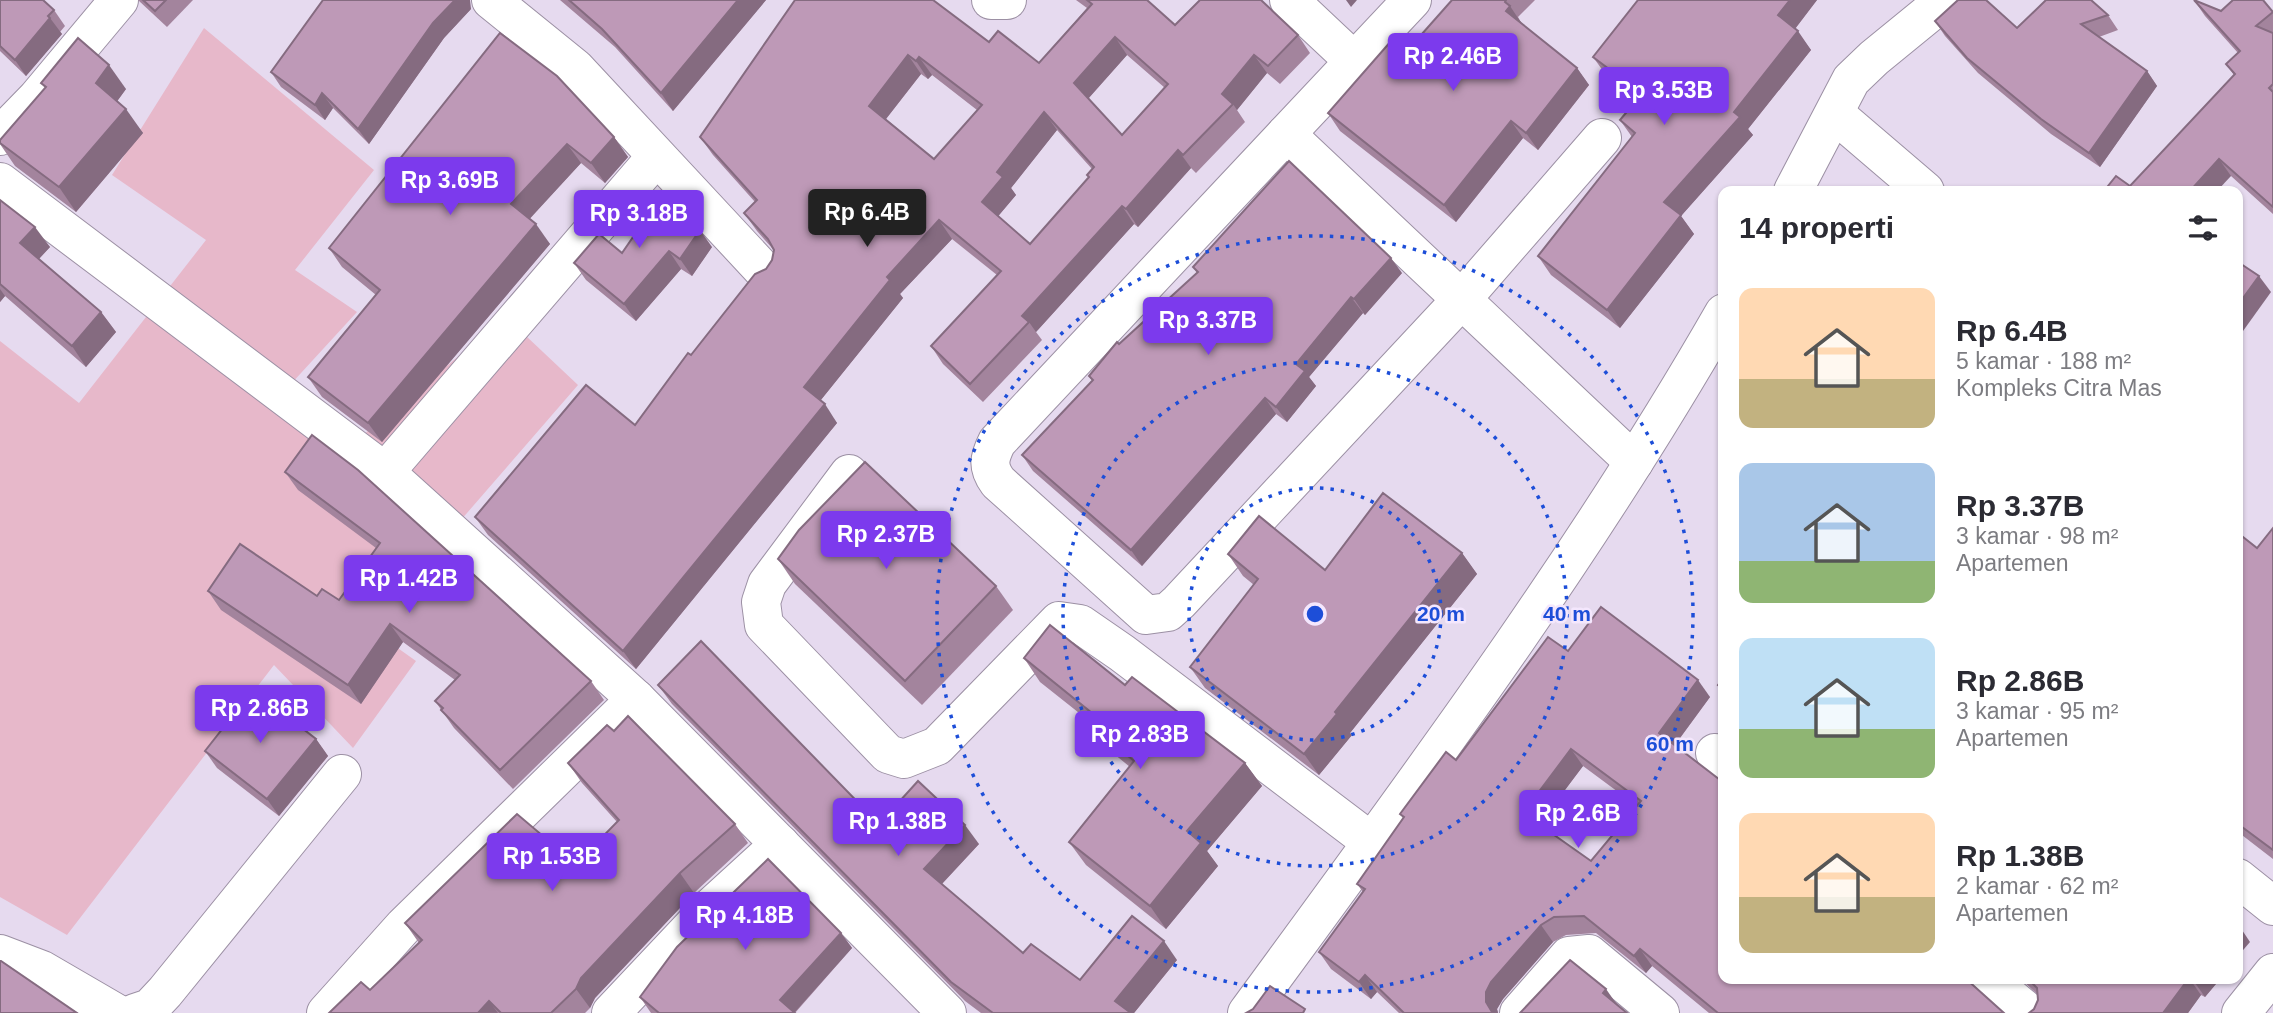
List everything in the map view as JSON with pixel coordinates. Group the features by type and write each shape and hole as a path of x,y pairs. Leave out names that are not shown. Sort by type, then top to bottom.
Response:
{"street":[{"path":"0,136 37,98 119,0"},
{"path":"491,0 575,68 622,115 656,157 764,271"},
{"path":"1289,0 1354,61"},
{"path":"1412,0 997,442 989,462 998,482 1140,612 1156,615 1168,612 1461,300 1602,138"},
{"path":"1796,186 1852,80 1874,58 1945,0"},
{"path":"1835,114 1919,186"},
{"path":"1286,134 1634,462"},
{"path":"385,472 656,157"},
{"path":"0,182 385,472 636,699 947,1013"},
{"path":"1247,1013 1374,844 1536,614 1634,462 1713,357 1718,337"},
{"path":"849,474 767,584 761,614 764,625 888,754 904,759 937,746 1059,621 1073,621 1122,653 1374,844"},
{"path":"326,1013 404,926 636,699"},
{"path":"0,954 42,970 132,1013 149,1008 165,992 342,774"},
{"path":"611,1013 710,908 780,844"},
{"path":"2243,882 2273,906"},
{"path":"1519,1013 1569,957 1589,954 1660,1013"},
{"path":"2241,1013 2273,973"},
{"path":"1994,984 2029,1013"}],"shaded area":[{"path":"204,28 374,170 295,270 357,312 279,397 351,445 506,317 578,385 454,528 407,498 340,607 416,661 353,748 274,665 67,935 0,897 0,341 79,403 206,240 112,175"}],"building":[{"path":"0,0 43,0 54,10 15,60 0,46"},
{"path":"143,0 166,0 155,11"},
{"path":"323,0 455,0 433,23 358,129 322,93 315,105 271,72"},
{"path":"569,0 738,0 661,93 602,29"},
{"path":"795,0 933,0 989,42 998,31 1039,63 1092,4 1087,0 1147,0 1175,25 1200,0 1261,0 1298,35 1268,66 1254,55 1222,94 1233,104 1183,155 1178,150 1126,209 1122,206 1022,316 1029,322 970,384 931,346 1001,271 939,220 887,277 890,280 804,387 825,404 623,651 475,517 586,385 635,425 688,353 691,355 755,274 766,269 772,260 774,250 768,239 744,213 757,200 700,137","holes":["1115,37 1168,84 1122,135 1074,83","908,55 916,61 919,57 982,105 934,159 869,106","1044,112 1094,167 1087,175 1089,177 1030,244 982,202 1003,177 997,172"]},
{"path":"1452,0 1506,0 1510,6 1506,11 1577,68 1526,133 1511,121 1444,205 1328,113 1392,40 1406,52"},
{"path":"1638,0 1790,0 1778,15 1798,31 1734,112 1740,117 1664,202 1681,215 1607,310 1538,256 1635,133 1620,120 1642,94 1593,57"},
{"path":"1958,0 1986,0 2017,28 2046,0 2091,0 2108,15 2081,24 2147,71 2089,153 2041,119 1967,58 1935,21"},
{"path":"2194,0 2221,11 2233,0 2263,0 2273,12 2256,26 2273,33 2273,84 2269,88 2273,92 2273,207 2219,159 2195,186 2130,186 2235,74 2226,64 2240,51"},
{"path":"500,33 557,76 614,137 591,163 567,144 511,204 536,224 368,423 308,377 380,290 329,248"},
{"path":"78,38 109,65 96,83 126,109 59,187 0,143 0,140 46,87 41,83"},
{"path":"1289,161 1391,258 1354,299 1351,297 1296,364 1305,371 1276,407 1265,398 1131,550 1022,455 1093,380 1089,376 1117,342 1119,344 1198,272 1193,267"},
{"path":"2116,176 2130,186 2108,186"},
{"path":"664,192 700,230 680,259 669,251 624,304 574,263 599,234 622,253"},
{"path":"0,200 35,227 20,243 101,312 72,346 0,284"},
{"path":"2243,265 2259,276 2243,298"},
{"path":"312,435 358,470 591,681 500,770 435,701 460,675 390,624 348,685 208,591 240,544 317,596 322,589 339,600 380,543 285,472"},
{"path":"865,462 996,586 905,681 778,559 799,530"},
{"path":"1383,493 1462,553 1304,754 1190,667 1258,579 1228,554 1259,516 1325,570"},
{"path":"2273,528 2273,850 2243,828 2243,537 2257,548"},
{"path":"1601,607 1698,680 1659,733 1718,778 1718,984 1972,984 2004,1013 1718,1013 1640,949 1634,956 1584,916 1554,917 1541,925 1491,982 1486,992 1486,1002 1494,1013 1404,1013 1365,975 1359,982 1319,952 1365,889 1357,884 1404,817 1400,814 1446,752 1456,760 1548,637 1568,651","holes":["1571,749 1641,801 1591,861 1523,813"]},
{"path":"1050,625 1125,685 1132,677 1245,763 1187,831 1201,843 1150,906 1069,842 1134,761 1092,725 1098,718 1024,658"},
{"path":"701,641 879,824 918,781 965,825 924,869 1023,953 1031,944 1080,980 1132,916 1164,941 1115,1001 1131,1013 993,1013 951,982 658,685"},
{"path":"253,690 316,739 267,799 205,751"},
{"path":"628,716 735,824 680,873 581,978 576,989 551,1013 501,1013 489,1001 478,1013 329,1013 361,982 370,990 422,940 405,923 517,814 576,864 619,820 568,763 607,725 614,731"},
{"path":"768,859 841,933 780,1000 795,1013 659,1013 640,997 677,947"},
{"path":"1570,960 1606,989 1603,993 1627,1013 1520,1013"},
{"path":"1,961 77,1013 0,1013"},
{"path":"2033,984 2185,984 2163,1013 2029,1013 2038,1000 2037,988"},
{"path":"1270,986 1305,1009 1303,1013 1246,1013 1253,1009"}]}
